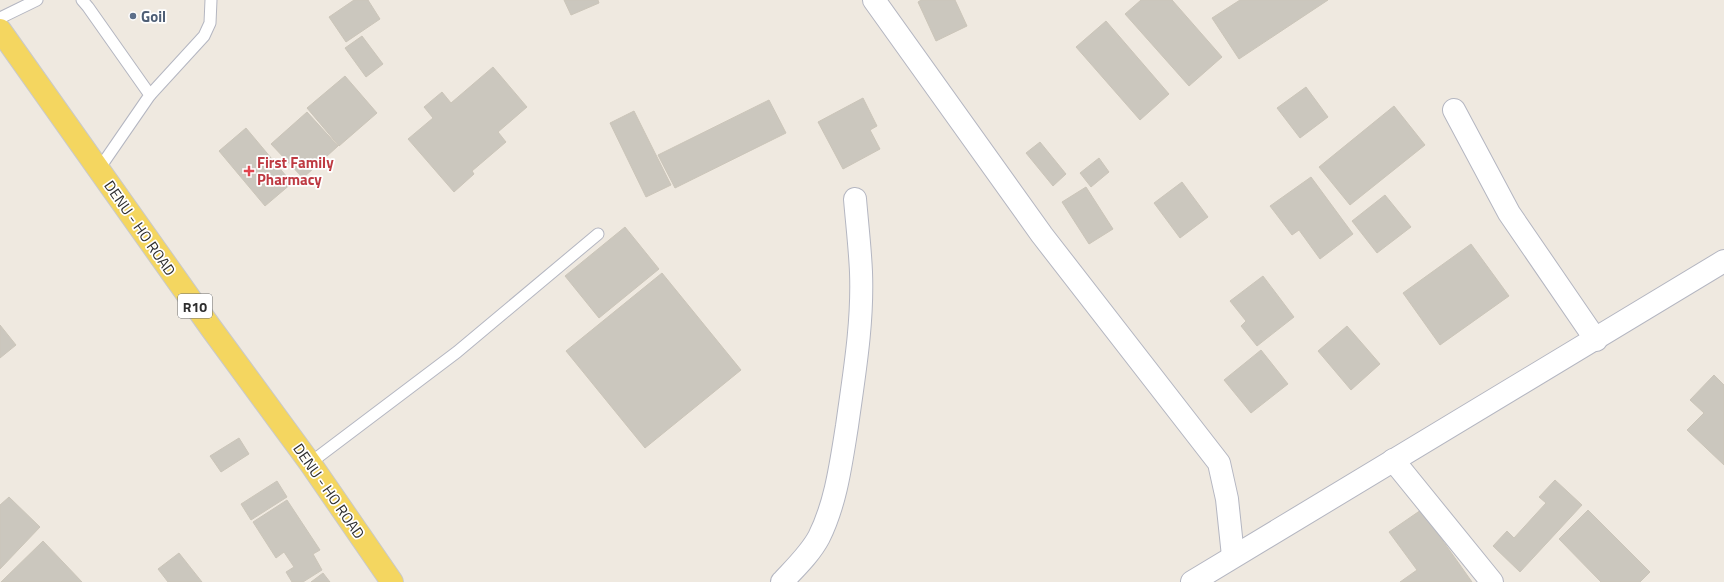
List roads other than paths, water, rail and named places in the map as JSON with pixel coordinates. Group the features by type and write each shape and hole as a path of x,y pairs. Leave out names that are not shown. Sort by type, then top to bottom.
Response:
{"main road":[{"name":"DENU - HO ROAD","path":"0,30 211,328 310,463 392,582"}],"street":[{"path":"874,0 1042,235 1219,463 1227,499 1233,556"},
{"path":"1454,110 1509,212 1596,340"},
{"path":"782,582 803,559 818,538 831,505 840,469 856,364 860,318 861,272 855,199"},
{"path":"1192,582 1393,460 1596,340 1724,261"},
{"path":"1393,460 1492,582"}],"lane":[{"path":"0,18 37,0"},
{"path":"82,0 150,95"},
{"path":"99,169 150,95 204,36 210,23 212,0"},
{"path":"310,463 457,352 598,234"}],"place":[{"name":"Goil","path":"133,16"},
{"name":"First Family Pharmacy","path":"249,171"}]}
